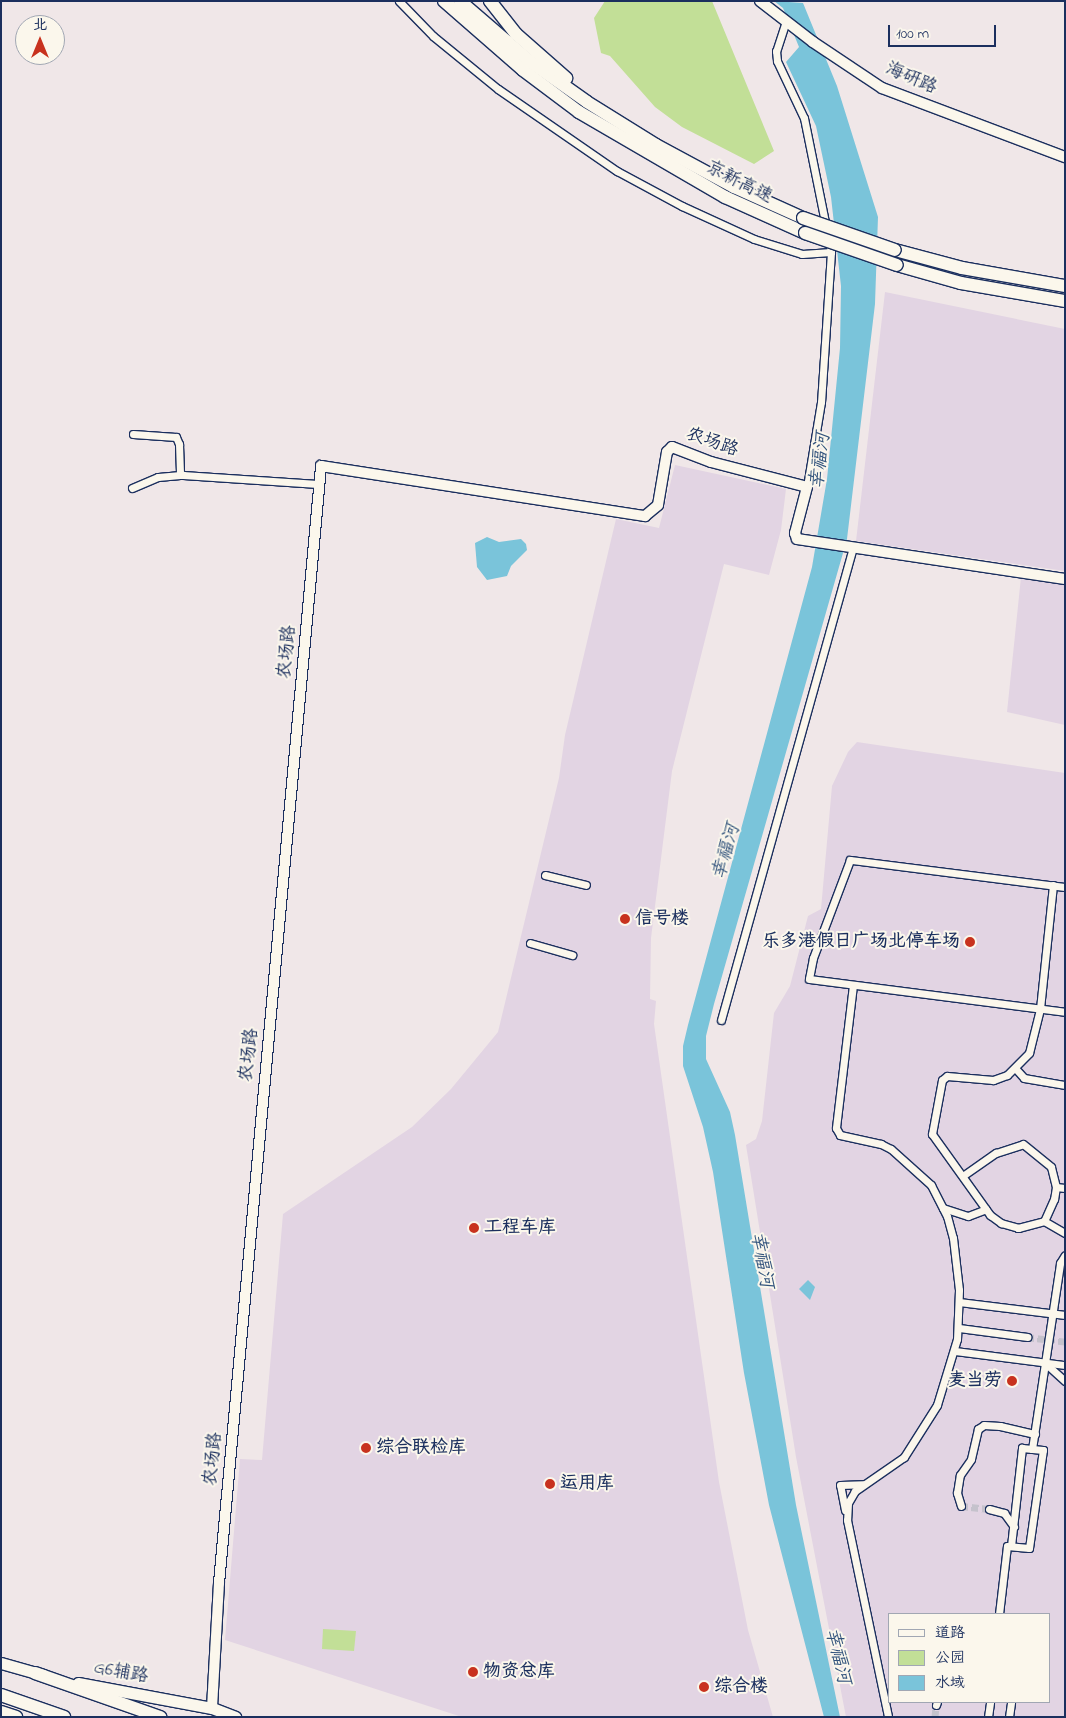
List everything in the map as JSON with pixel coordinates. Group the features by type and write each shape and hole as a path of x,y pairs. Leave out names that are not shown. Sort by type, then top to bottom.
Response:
{"highway":[{"name":"京新高速","path":"444,1 523,70 579,112 725,197 805,233 898,265 961,283 1065,301"},
{"name":"京新高速","path":"460,1 532,63 656,145 802,218 896,250 962,268 1065,286"},
{"path":"490,1 516,34 546,62 633,123 656,145"},
{"path":"35,1673 160,1717"},
{"path":"1,1695 64,1717"},
{"path":"1,1712 16,1717"}],"main road":[{"name":"G6辅路","path":"1,1663 35,1673 212,1708 235,1717"}],"street":[{"path":"399,1 433,36 498,89 617,171 682,206 754,239 802,254 831,252"},
{"name":"海研路","path":"760,1 813,42 882,88 1065,157"},
{"path":"790,24 776,51 777,61 804,118 831,252 821,402 807,487 796,533 797,539 1065,579"},
{"path":"133,434 176,436 179,444 180,475"},
{"name":"农场路","path":"212,1708 219,1582 321,466 645,516 658,505 667,452 672,447 711,462 807,487"},
{"path":"132,488 158,477 180,475 318,484"},
{"path":"721,1020 851,548"},
{"path":"1065,887 850,860 813,958 809,979 1065,1012"},
{"path":"546,875 586,884"},
{"path":"1054,885 1040,1009 1029,1053 1007,1075 993,1080 957,1075 942,1080 932,1134 964,1175 986,1209 1001,1223 1018,1228 1044,1221 1065,1232"},
{"path":"530,943 572,955"},
{"path":"847,1516 848,1503 863,1484 904,1457 937,1405 954,1351 959,1328 960,1302 956,1258 943,1208 931,1185 906,1159 881,1144 837,1132 853,985"},
{"path":"1015,1068 1024,1078 1065,1085"},
{"path":"964,1175 996,1153 1023,1144 1051,1167 1056,1187 1054,1199 1044,1221"},
{"path":"1056,1187 1065,1188"},
{"path":"943,1208 968,1216 986,1209"},
{"path":"1032,1449 1060,1263 1065,1255"},
{"path":"960,1302 1065,1315"},
{"path":"959,1328 1027,1337"},
{"path":"954,1351 1065,1365"},
{"path":"1045,1363 1065,1381"},
{"path":"961,1506 957,1493 960,1475 971,1459 978,1429 984,1426 1000,1426 1035,1434"},
{"path":"999,1613 1007,1546 1029,1548 1043,1450 1022,1448 1011,1546"},
{"path":"863,1484 840,1485 888,1717"},
{"path":"989,1510 1004,1513 1014,1527"},
{"path":"988,1717 990,1703"},
{"path":"1009,1717 1011,1703"}],"shaded area":[{"path":"885,292 1065,329 1065,571 856,541"},
{"path":"675,465 786,489 781,530 769,575 724,564 672,771 651,938 650,999 656,1001 654,1024 719,1482 748,1630 773,1717 462,1717 225,1640 240,1459 262,1460 283,1214 412,1127 451,1089 498,1032 559,778 565,735 616,519 659,528"},
{"path":"1021,577 1065,584 1065,725 1007,712"},
{"path":"857,742 1065,773 1065,1717 846,1717 796,1457 746,1145 756,1139 762,1121 774,1013 790,986 808,916 821,909 832,786 848,752"}],"green space":[{"path":"605,1 712,1 774,151 754,164 682,127 655,107 610,56 601,53 594,18"},
{"path":"323,1629 356,1631 354,1651 322,1649"}],"water":[{"path":"774,1 803,3 837,86 878,217 875,304 847,539 714,1004 706,1036 706,1059 730,1112 735,1135 796,1505 840,1717 824,1717 769,1505 744,1373 713,1172 703,1127 683,1066 683,1046 688,1025 812,567 827,479 840,348 841,286 831,197 816,126 786,62 799,47 783,8"},
{"path":"487,537 499,542 521,539 526,544 527,550 511,566 507,576 487,580 477,567 475,543"},
{"path":"808,1280 815,1287 810,1300 799,1289"}],"tunnel":[{"path":"1027,1337 1065,1342"},
{"path":"961,1506 989,1509"},
{"path":"935,1717 936,1705"}],"place":[{"name":"信号楼","path":"625,919"},
{"name":"乐多港假日广场北停车场","path":"970,942"},
{"name":"工程车库","path":"474,1228"},
{"name":"麦当劳","path":"1012,1381"},
{"name":"综合联检库","path":"366,1448"},
{"name":"运用库","path":"550,1484"},
{"name":"物资总库","path":"473,1672"},
{"name":"综合楼","path":"704,1687"}],"water label":[{"name":"幸福河","path":"821,461"},
{"name":"幸福河","path":"727,852"},
{"name":"幸福河","path":"761,1260"},
{"name":"幸福河","path":"837,1656"}]}
